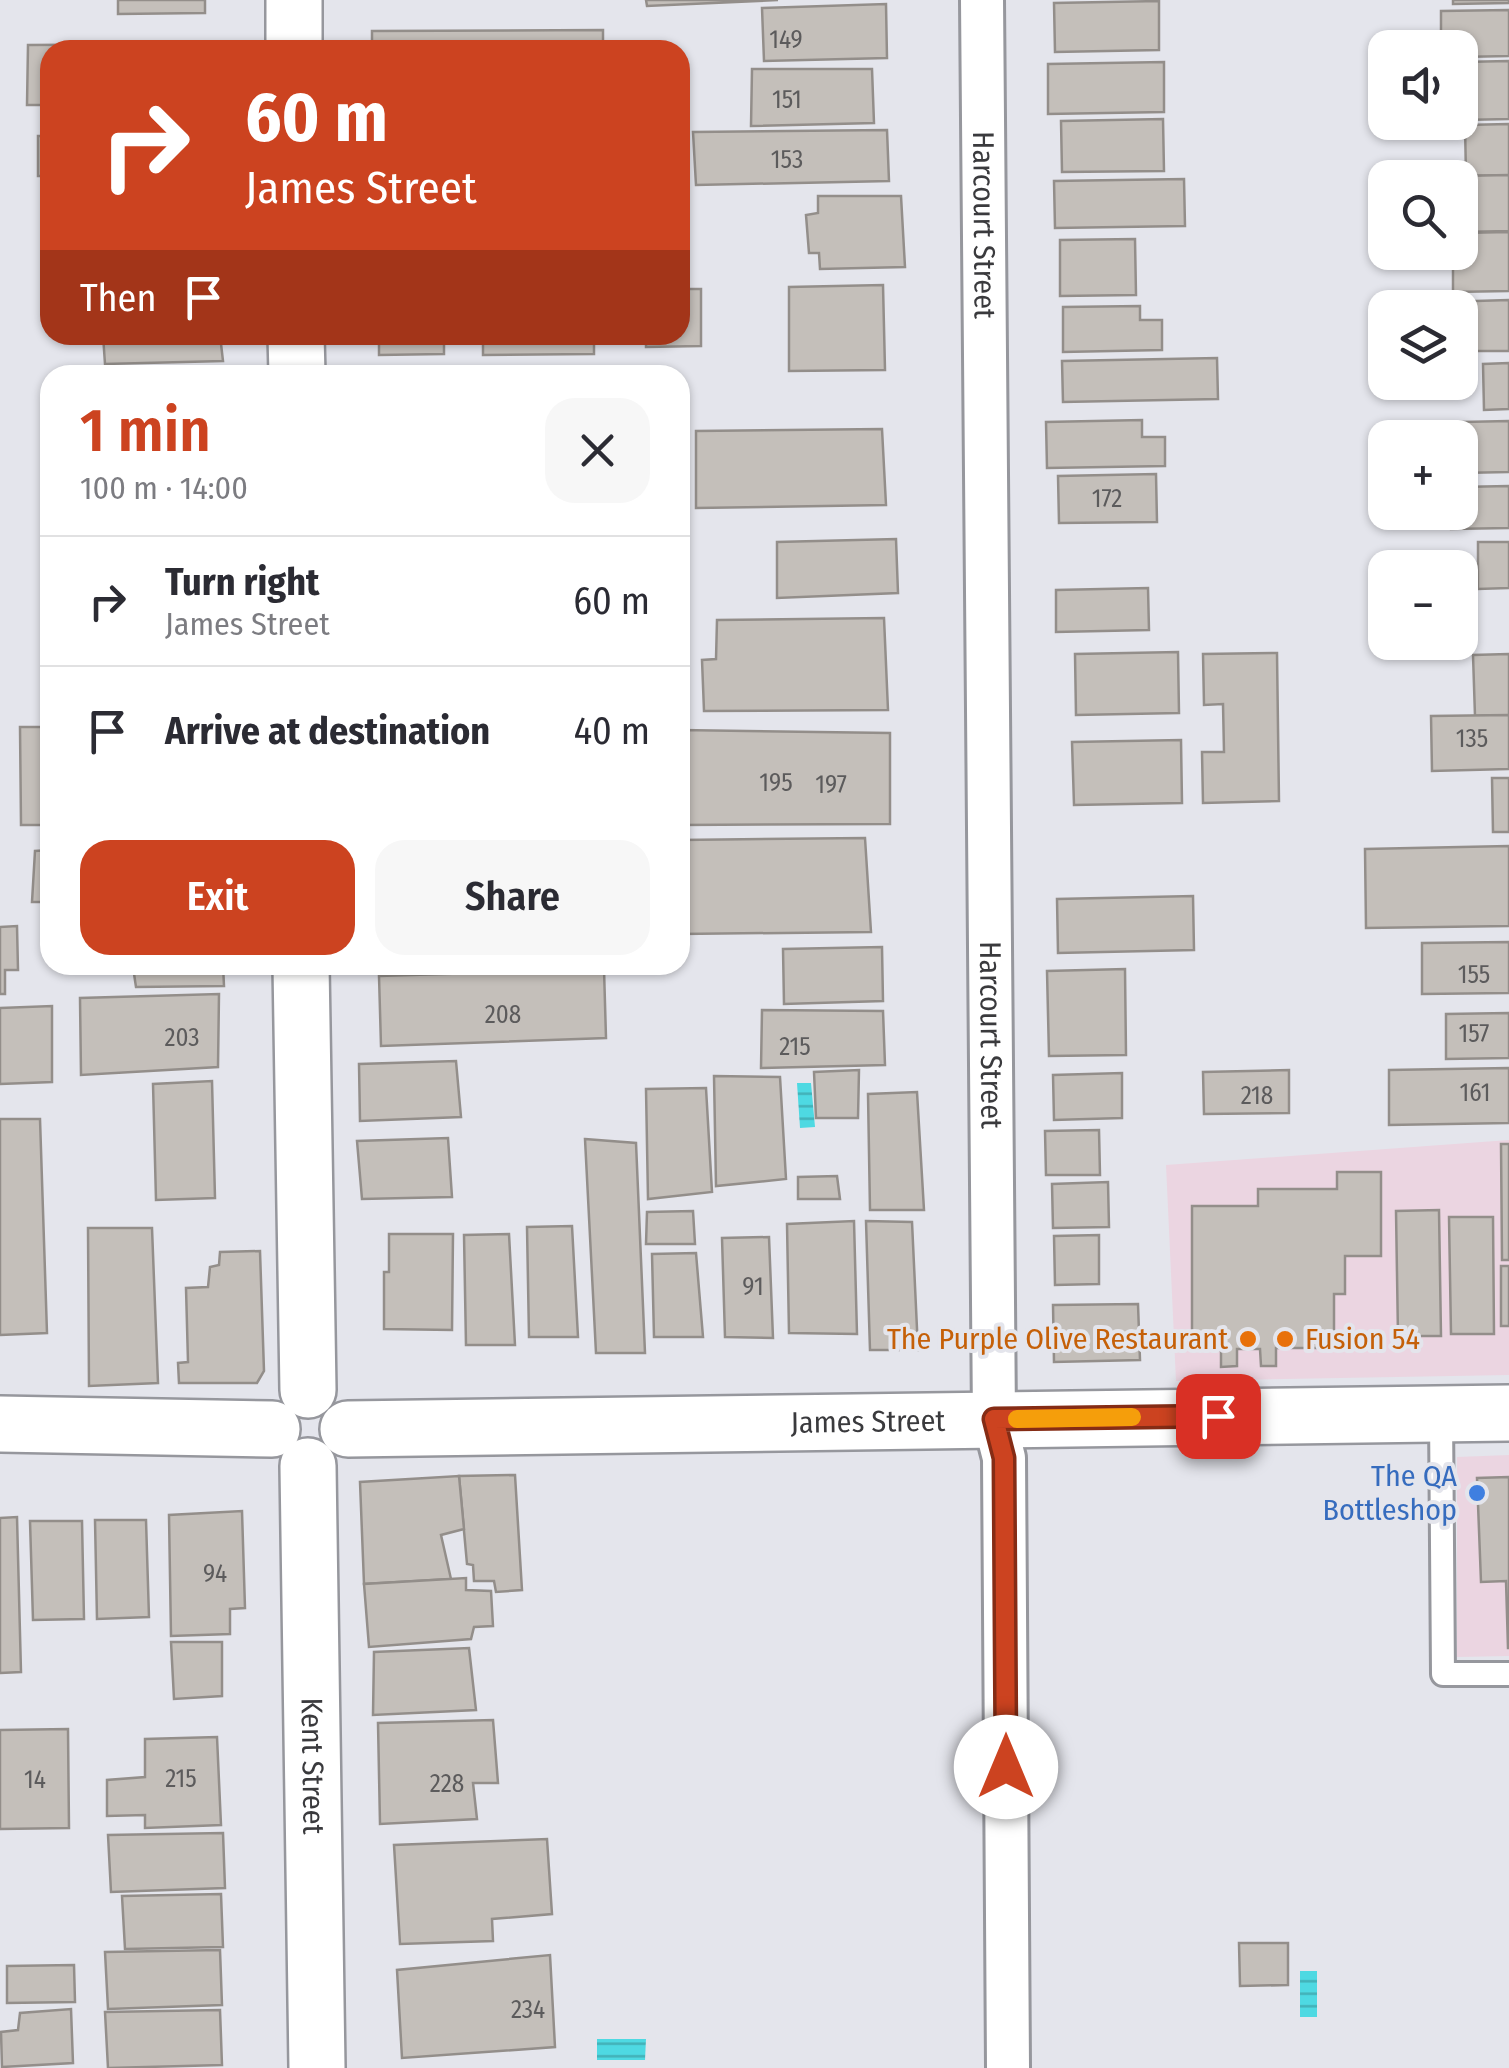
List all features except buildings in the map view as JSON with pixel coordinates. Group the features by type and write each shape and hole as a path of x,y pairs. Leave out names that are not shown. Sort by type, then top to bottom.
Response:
{"street":[{"path":"294,0 294,40"},
{"name":"Harcourt Street","path":"982,0 994,1419 1004,1458 1008,2068"},
{"path":"301,975 308,1390"},
{"path":"0,1424 290,1448 323,1463 336,1455 348,1430 346,1417 332,1397 308,1390 294,1393 282,1402 274,1414 290,1448"},
{"name":"James Street","path":"348,1430 1509,1414"},
{"name":"Kent Street","path":"290,1448 317,2068"}],"lane":[{"path":"1441,1414 1444,1674 1509,1674"}],"shaded area":[{"path":"1509,1140 1509,1375 1176,1381 1166,1165"},
{"path":"1509,1455 1509,1656 1457,1657 1457,1457"}],"water":[{"path":"797,1083 811,1083 815,1127 800,1128"},
{"path":"1300,1971 1317,1971 1317,2017 1300,2017"},
{"path":"597,2039 646,2039 645,2060 597,2060"}],"slow traffic":[{"path":"1017,1419 1132,1417"}],"place":[{"name":"The Purple Olive Restaurant","path":"1248,1339"},
{"name":"Fusion 54","path":"1285,1339"},
{"name":"The QA Bottleshop","path":"1477,1493"}],"route":[{"path":"1006,1767 1004,1458 994,1419 1218,1416"}]}
